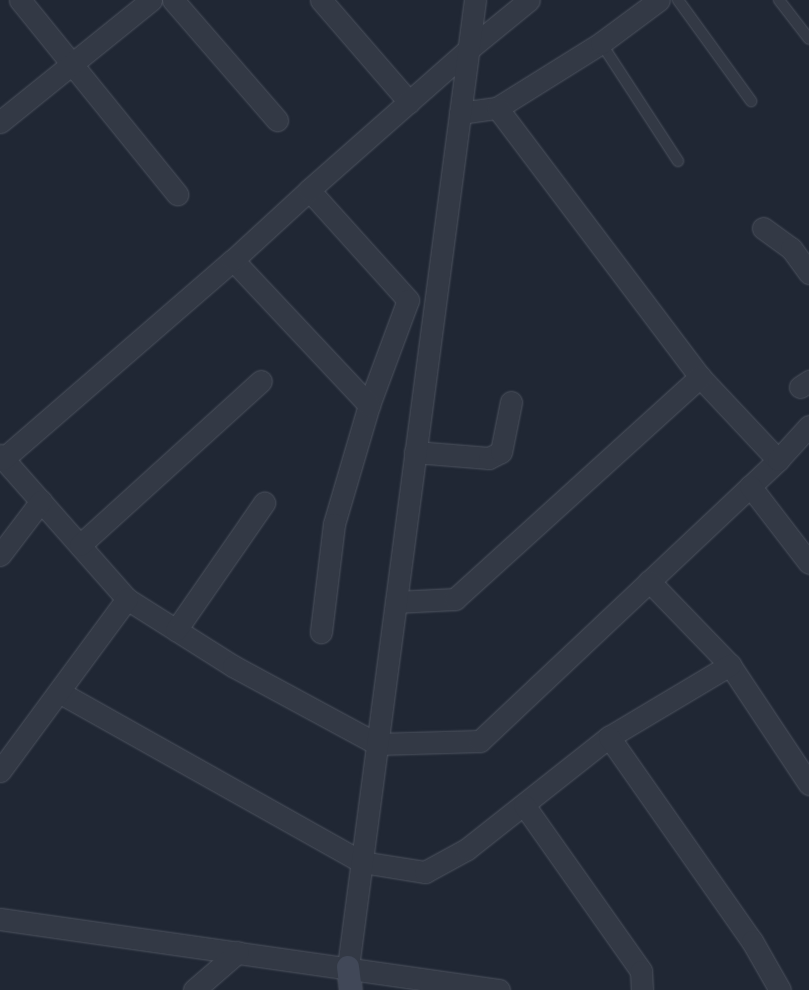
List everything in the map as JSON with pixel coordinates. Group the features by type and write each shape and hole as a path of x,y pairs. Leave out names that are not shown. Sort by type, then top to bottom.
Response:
{"street":[{"path":"20,0 177,194"},
{"path":"0,122 151,0"},
{"path":"172,0 277,120"},
{"path":"321,0 409,102"},
{"path":"351,990 348,967 476,0"},
{"path":"529,0 469,49 309,190 233,260 2,457 127,599 232,666 377,744 480,741 778,460 809,426"},
{"path":"460,113 497,108 601,43 659,0"},
{"path":"497,108 700,377 778,460"},
{"path":"309,190 408,300 369,405 334,524 320,632"},
{"path":"763,228 791,248 809,273"},
{"path":"233,260 369,405"},
{"path":"396,602 455,599 700,377"},
{"path":"80,545 261,381"},
{"path":"416,452 489,458 501,452 511,402"},
{"path":"750,486 809,563"},
{"path":"0,555 40,501"},
{"path":"176,630 264,503"},
{"path":"649,581 730,665 809,784"},
{"path":"0,771 127,599"},
{"path":"58,692 362,862 425,872 467,849 609,738 730,665"},
{"path":"609,738 752,941 780,990"},
{"path":"524,805 641,971 642,990"},
{"path":"0,919 348,967 499,990"},
{"path":"194,990 238,952"}],"lane":[{"path":"678,0 751,101"},
{"path":"779,0 809,39"},
{"path":"601,43 678,161"}]}
